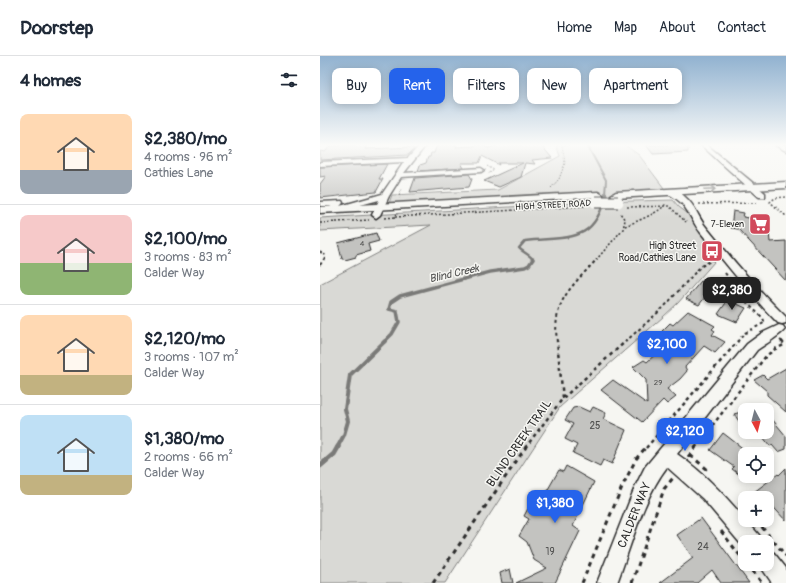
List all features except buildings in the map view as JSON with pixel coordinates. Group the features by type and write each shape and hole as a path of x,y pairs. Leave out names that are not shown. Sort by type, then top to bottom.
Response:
{"main road":[{"name":"HIGH STREET ROAD","path":"671,201 752,187 786,185"},
{"name":"HIGH STREET ROAD","path":"320,218 381,213 594,201 671,201 684,199 763,200 782,196"},
{"name":"HIGH STREET ROAD","path":"320,210 335,206 381,213"}],"street":[{"path":"381,213 397,188 399,174 402,170"},
{"path":"399,174 481,170"},
{"path":"733,170 752,187 763,200"},
{"path":"335,206 384,196 397,188"},
{"path":"381,213 384,196"},
{"path":"684,199 690,207 691,220"},
{"path":"671,201 691,220 755,294 781,332"},
{"name":"HIGH STREET ROAD","path":"320,204 335,206 348,202"},
{"name":"CALDER WAY","path":"607,583 641,493 651,474 755,343 781,332"},
{"path":"665,455 694,477 722,505 746,535"},
{"path":"774,568 786,583"}],"path":[{"path":"550,190 560,179 563,170"},
{"path":"397,188 399,197 403,199"},
{"path":"770,202 782,196 786,197"},
{"path":"696,205 763,200 770,202 786,216"},
{"path":"320,223 381,213 396,217 594,201"},
{"path":"619,201 665,206 671,201"},
{"path":"618,213 625,217 625,226 660,210 671,201"},
{"path":"671,201 691,220"},
{"name":"BLIND CREEK TRAIL","path":"433,583 524,449 563,398 556,334 556,318 561,301 625,226"},
{"path":"320,252 325,255 326,258 320,265"},
{"path":"563,398 661,310 700,267 714,259"},
{"path":"686,459 766,356 775,349 781,332 748,304 723,270"},
{"path":"632,583 662,496 676,474"},
{"path":"671,480 676,484"},
{"path":"717,526 738,553"},
{"path":"762,527 786,556"},
{"path":"752,571 762,583"}],"shaded area":[{"path":"535,170 650,170 667,192 388,206 392,195 498,190"},
{"path":"673,200 679,207 695,219 722,253 678,303 560,407 445,583 320,583 320,284 431,225 320,231 320,218 595,202"}],"waterway":[{"name":"Blind Creek","path":"600,170 606,180 605,195"},
{"name":"Blind Creek","path":"533,260 519,248 525,241 566,237 577,235 586,230 594,222 601,210 606,194"},
{"name":"Blind Creek","path":"385,341 392,334 399,322 397,311 389,309 391,302 400,296 490,272 525,267 529,265 533,260"},
{"name":"Blind Creek","path":"337,448 344,435 348,421 345,409 350,375 385,341"},
{"name":"Blind Creek","path":"320,466 334,454 338,447"}],"place":[{"name":"7-Eleven","path":"760,224"},
{"name":"High Street Road/Cathies Lane","path":"712,251"}]}
